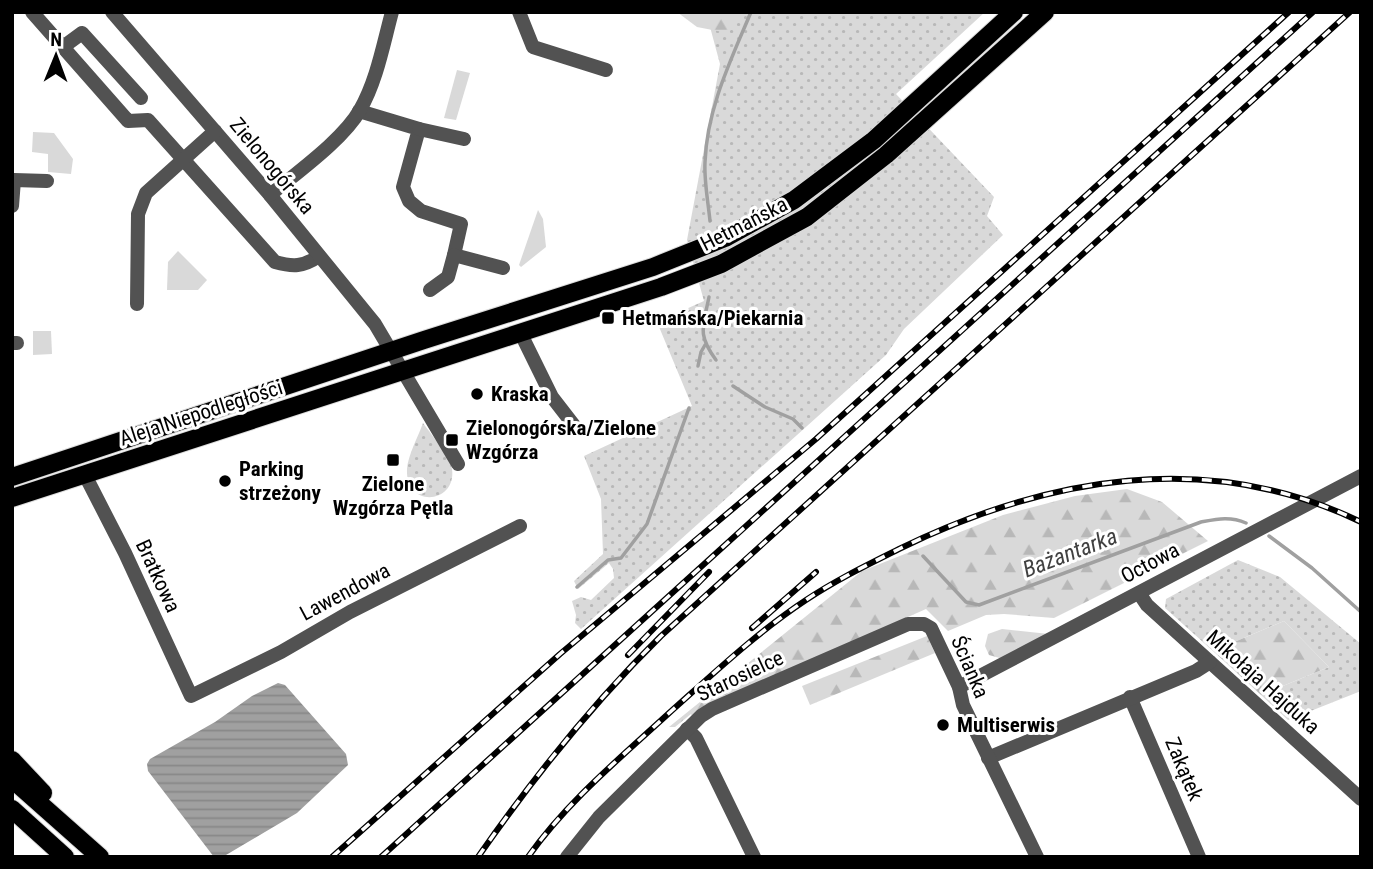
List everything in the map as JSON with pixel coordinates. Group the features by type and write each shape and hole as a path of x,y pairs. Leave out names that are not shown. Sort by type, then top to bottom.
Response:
{"main road":[{"name":"Hetmańska","path":"393,351 653,267 725,238 794,200 874,140 1014,12"},
{"name":"Hetmańska","path":"403,370 661,288 721,264 807,217 886,155 1045,12"},
{"path":"653,267 661,288"},
{"name":"Aleja Niepodległości","path":"12,477 393,351"},
{"name":"Aleja Niepodległości","path":"12,498 403,370"},
{"path":"12,760 81,839"},
{"path":"12,779 100,857"},
{"path":"12,809 65,857"},
{"path":"12,819 49,843"}],"street":[{"path":"32,12 128,121 148,121 275,262 291,267 306,265 319,256"},
{"name":"Zielonogórska","path":"113,12 270,195 375,324 403,370"},
{"path":"270,195 348,127 359,111 373,82 392,12"},
{"path":"519,12 533,47 606,70"},
{"path":"63,47 82,33 141,98"},
{"path":"359,111 464,139"},
{"path":"419,129 403,187 409,201 421,211 461,224 448,276 430,290"},
{"path":"137,304 138,214 146,193 215,131"},
{"path":"12,206 14,180 47,181"},
{"path":"454,254 503,268"},
{"path":"520,332 552,397 576,428"},
{"path":"403,370 458,464"},
{"name":"Bratkowa","path":"85,475 125,553 191,696"},
{"name":"Octowa","path":"960,687 1361,476"},
{"name":"Lawendowa","path":"191,696 281,652 350,612 520,526"},
{"name":"Mikołaja Hajduka","path":"1139,593 1147,605 1361,799"},
{"name":"Ścianka","path":"908,624 924,624 931,628 960,687 963,705 1037,857"},
{"name":"Starosielce","path":"754,857 696,738 687,729 712,709 908,624"},
{"path":"988,758 1196,671 1210,662"},
{"name":"Zakątek","path":"1130,697 1199,857"},
{"path":"567,857 599,817 687,729"}],"green space":[{"path":"677,12 740,12 728,33 697,27"},
{"path":"706,12 985,12 896,94 994,197 987,216 1003,235 904,329 886,355 581,629 575,623 572,601 581,597 591,600 614,578 609,563 578,589 574,581 603,554 601,499 584,456 692,406 657,322 704,301 687,240 720,64"},
{"path":"457,70 470,73 456,120 444,118"},
{"path":"33,132 54,133 73,159 71,174 48,172 48,154 32,152"},
{"path":"538,210 543,219 546,247 521,267 519,265"},
{"path":"178,251 207,280 198,290 167,290 168,262"},
{"path":"33,331 51,331 52,354 33,355"},
{"path":"423,423 444,452 452,469 447,489 431,497 414,491 407,469"},
{"path":"1127,489 1162,502 1208,541 1054,618 986,615 948,631 926,609 711,704 692,716 691,714 675,727 669,727 862,571 1003,515 1075,496"},
{"path":"1238,560 1280,577 1361,644 1361,691 1288,720 1261,695 1329,667 1284,621 1213,651 1165,608 1166,599"},
{"path":"1284,621 1329,667 1261,695 1213,651"},
{"path":"1002,629 1049,634 1003,659 989,655 985,646 988,634"},
{"path":"927,636 935,653 810,705 802,686"}],"shaded area":[{"path":"278,683 285,685 346,754 348,765 297,813 226,855 214,857 148,771 147,764 150,759"}],"waterway":[{"name":"Bażantarka","path":"710,221 705,169 710,123 728,66 751,12"},
{"name":"Bażantarka","path":"709,297 703,330 706,343 716,360"},
{"path":"698,366 705,345"},
{"name":"Bażantarka","path":"733,386 765,407 793,419 802,428"},
{"path":"577,587 608,560 621,558 647,524 689,408"},
{"name":"Bażantarka","path":"923,556 966,602 979,605 1201,522 1229,519 1246,523"},
{"name":"Bażantarka","path":"1269,536 1312,568 1361,612"}],"railway":[{"path":"332,857 560,654 816,439 1289,12"},
{"path":"381,857 1313,12"},
{"path":"478,857 565,742 611,688 661,636 1350,12"},
{"path":"528,857 559,818 594,782 718,669 770,626 840,579 955,524 1012,504 1069,489 1128,481 1186,479 1245,485 1303,499 1361,522"},
{"path":"628,655 709,572"},
{"path":"752,628 816,572"}],"place":[{"name":"Hetmańska/Piekarnia","path":"608,318"},
{"name":"Kraska","path":"477,394"},
{"name":"Zielonogórska/Zielone Wzgórza","path":"452,440"},
{"name":"Zielone Wzgórza Pętla","path":"393,460"},
{"name":"Parking strzeżony","path":"225,481"},
{"name":"Multiserwis","path":"943,725"}]}
